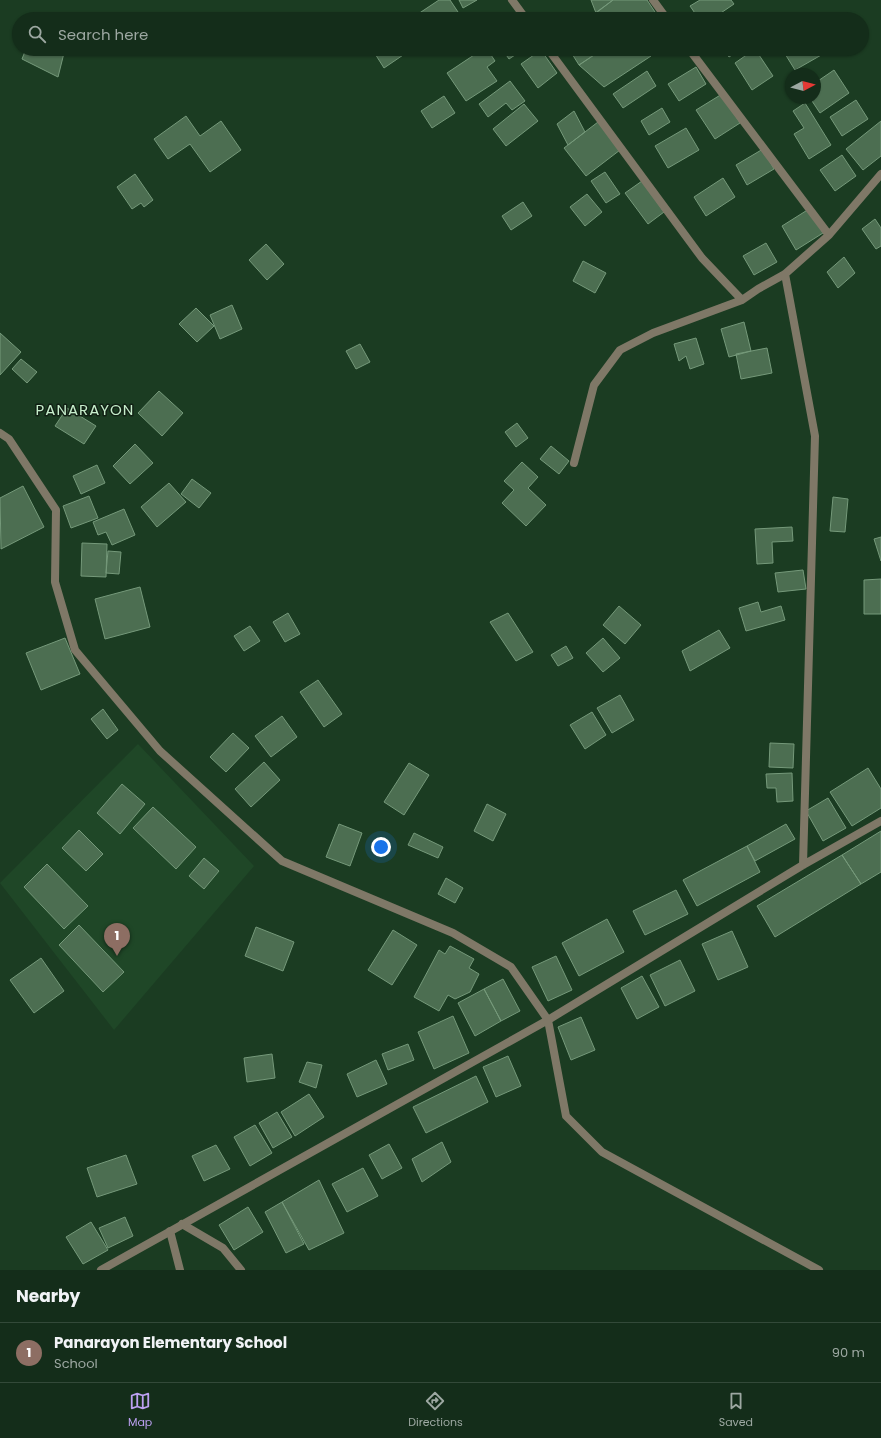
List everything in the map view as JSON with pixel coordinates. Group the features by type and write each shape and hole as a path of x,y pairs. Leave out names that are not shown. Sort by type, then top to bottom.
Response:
{"street":[{"path":"512,0 521,12"},
{"path":"652,0 661,12"},
{"path":"553,56 702,258 742,300"},
{"path":"694,56 829,235"},
{"path":"574,463 594,385 620,350 653,333 742,300 785,274 829,235 881,174"},
{"path":"785,274 815,436 803,865"},
{"path":"0,432 9,439 56,510 55,582 76,650 160,751 282,861 453,933 511,967 548,1020 566,1116 602,1152 819,1270"},
{"path":"101,1270 548,1020 803,865 881,821"},
{"path":"182,1224 223,1248 241,1270"},
{"path":"170,1231 180,1270"}],"shaded area":[{"path":"138,744 254,866 114,1030 0,883"}],"building":[{"path":"439,0 450,0 458,12 421,12"},
{"path":"459,0 477,0 463,8"},
{"path":"591,0 613,0 597,12 596,12"},
{"path":"613,0 647,0 655,12 597,12"},
{"path":"700,0 731,0 734,4 722,12 694,12 690,6"},
{"path":"23,56 63,56 58,77 22,59"},
{"path":"376,56 402,56 384,68"},
{"path":"472,56 492,56 495,61 487,67 497,81 466,101 447,73"},
{"path":"532,56 545,56 557,73 538,88 521,64"},
{"path":"573,56 592,56 579,65"},
{"path":"592,56 651,56 604,87 579,65"},
{"path":"745,56 760,56 773,76 752,90 735,63"},
{"path":"786,56 820,56 798,68 794,68"},
{"path":"696,67 706,84 679,101 668,84"},
{"path":"834,70 849,93 820,113 814,104 821,104 821,79"},
{"path":"647,71 656,86 623,108 613,94"},
{"path":"510,81 525,101 512,110 506,103 488,117 479,104"},
{"path":"722,94 740,123 715,139 696,110"},
{"path":"444,96 455,113 432,128 421,111"},
{"path":"856,100 868,119 842,136 830,117"},
{"path":"524,104 538,121 506,146 493,129"},
{"path":"806,104 831,145 809,159 794,134 804,128 793,111"},
{"path":"662,108 670,122 649,135 641,121"},
{"path":"574,111 585,132 568,145 557,124"},
{"path":"186,116 200,136 221,121 241,150 210,172 190,144 168,159 154,139"},
{"path":"881,121 881,156 863,170 846,149"},
{"path":"598,122 620,150 586,176 564,148"},
{"path":"686,128 699,150 668,168 655,146"},
{"path":"763,149 774,169 747,185 736,165"},
{"path":"842,155 856,176 835,191 820,170"},
{"path":"605,172 620,194 606,203 591,181"},
{"path":"135,174 153,200 144,207 141,203 132,209 117,187"},
{"path":"723,178 735,197 706,216 694,197"},
{"path":"642,181 664,212 648,224 625,193"},
{"path":"587,194 602,212 585,226 570,207"},
{"path":"523,202 532,216 511,230 502,216"},
{"path":"809,209 823,233 796,250 782,226"},
{"path":"875,219 881,228 881,246 876,249 862,229"},
{"path":"766,243 777,262 754,275 743,256"},
{"path":"266,244 284,264 267,280 249,260"},
{"path":"844,257 855,273 838,288 827,272"},
{"path":"583,261 606,273 595,293 573,281"},
{"path":"232,305 242,329 220,339 210,315"},
{"path":"196,308 214,326 197,342 179,324"},
{"path":"744,322 751,351 729,357 721,329"},
{"path":"0,333 21,352 0,375"},
{"path":"696,338 704,364 690,369 686,356 679,361 674,344"},
{"path":"360,344 370,362 356,369 346,351"},
{"path":"767,348 772,373 741,379 736,354"},
{"path":"21,359 37,372 27,383 12,369"},
{"path":"159,391 183,413 162,436 138,413"},
{"path":"67,408 96,426 84,444 55,426"},
{"path":"517,423 528,438 516,447 505,432"},
{"path":"135,444 153,463 130,484 113,466"},
{"path":"551,446 569,461 559,474 540,459"},
{"path":"522,462 538,477 528,488 546,505 526,526 502,503 514,490 504,481"},
{"path":"97,465 105,483 81,494 73,476"},
{"path":"192,479 211,493 199,508 181,494"},
{"path":"169,483 186,502 157,527 141,507"},
{"path":"23,486 44,527 1,549 0,498"},
{"path":"89,496 98,518 71,528 63,506"},
{"path":"833,497 848,499 845,532 830,531"},
{"path":"124,509 135,535 112,545 106,532 98,535 93,522"},
{"path":"792,527 793,541 772,542 773,563 757,564 755,529"},
{"path":"881,537 881,561 874,539"},
{"path":"82,543 107,544 106,577 81,576"},
{"path":"108,551 121,552 119,574 106,573"},
{"path":"803,570 806,589 778,592 775,573"},
{"path":"881,579 881,614 864,614 864,580"},
{"path":"140,587 150,627 105,639 95,599"},
{"path":"758,602 761,612 781,606 785,620 746,631 739,608"},
{"path":"619,606 641,625 625,644 603,625"},
{"path":"288,613 300,634 285,642 273,622"},
{"path":"508,613 533,652 516,661 490,622"},
{"path":"250,626 260,641 244,651 234,636"},
{"path":"719,630 730,648 690,671 682,651"},
{"path":"65,638 80,674 41,690 26,653"},
{"path":"603,638 620,658 603,672 586,653"},
{"path":"566,646 573,658 558,666 551,655"},
{"path":"318,680 342,714 324,727 300,692"},
{"path":"620,695 634,720 612,733 597,708"},
{"path":"103,709 118,730 107,739 91,719"},
{"path":"592,712 606,735 585,749 570,725"},
{"path":"282,716 297,737 271,757 255,736"},
{"path":"233,733 249,748 226,772 210,757"},
{"path":"770,743 794,744 793,768 769,767"},
{"path":"264,762 280,780 251,807 235,789"},
{"path":"409,763 429,775 404,815 384,802"},
{"path":"868,768 881,789 881,808 852,826 830,792"},
{"path":"792,773 793,801 777,802 776,788 767,788 766,774"},
{"path":"122,784 145,804 120,834 97,813"},
{"path":"828,798 846,828 823,841 806,811"},
{"path":"487,804 506,814 493,841 474,831"},
{"path":"153,807 196,847 176,869 133,828"},
{"path":"339,824 362,833 350,866 326,857"},
{"path":"786,824 795,839 755,861 747,846"},
{"path":"79,830 103,854 86,871 62,848"},
{"path":"881,831 881,872 861,884 842,855"},
{"path":"414,833 443,847 438,858 408,845"},
{"path":"747,846 760,872 697,906 683,880"},
{"path":"842,855 861,884 775,937 757,906"},
{"path":"204,858 219,871 204,889 189,876"},
{"path":"47,864 88,906 64,929 24,887"},
{"path":"446,878 463,888 455,903 438,894"},
{"path":"676,890 688,914 645,935 633,911"},
{"path":"607,919 624,952 579,976 562,943"},
{"path":"79,925 124,972 103,992 59,945"},
{"path":"256,927 294,942 283,971 245,956"},
{"path":"393,930 417,945 392,985 368,970"},
{"path":"732,931 748,967 718,980 702,944"},
{"path":"450,946 474,959 469,968 479,974 470,992 455,999 448,995 439,1011 414,997 439,950 445,954"},
{"path":"556,956 572,990 548,1001 532,967"},
{"path":"41,958 64,991 34,1013 10,980"},
{"path":"680,960 695,991 665,1006 650,975"},
{"path":"642,976 659,1007 637,1019 621,988"},
{"path":"503,979 520,1011 501,1021 484,989"},
{"path":"484,989 501,1021 475,1036 458,1003"},
{"path":"453,1016 469,1053 434,1069 418,1032"},
{"path":"581,1017 595,1050 571,1060 558,1027"},
{"path":"408,1044 414,1060 388,1070 382,1054"},
{"path":"272,1054 275,1078 247,1082 244,1058"},
{"path":"508,1056 521,1086 496,1097 483,1067"},
{"path":"376,1060 387,1084 357,1097 347,1074"},
{"path":"307,1062 322,1065 316,1088 299,1082"},
{"path":"476,1076 488,1102 426,1133 413,1107"},
{"path":"309,1094 324,1117 295,1136 281,1112"},
{"path":"277,1112 292,1137 273,1148 259,1123"},
{"path":"255,1125 272,1153 250,1166 234,1137"},
{"path":"442,1142 451,1162 422,1182 412,1159"},
{"path":"389,1144 402,1168 382,1179 369,1155"},
{"path":"216,1145 230,1169 204,1181 192,1156"},
{"path":"126,1155 137,1184 97,1197 87,1168"},
{"path":"363,1168 378,1196 347,1212 332,1184"},
{"path":"319,1180 344,1233 309,1250 282,1202"},
{"path":"282,1202 304,1244 286,1253 265,1212"},
{"path":"248,1207 263,1232 234,1250 219,1225"},
{"path":"125,1217 133,1236 108,1248 99,1228"},
{"path":"91,1222 108,1250 83,1264 66,1237"}],"place":[{"name":"Panarayon Elementary School","path":"117,956"}],"district":[{"name":"PANARAYON","path":"85,409"}]}
